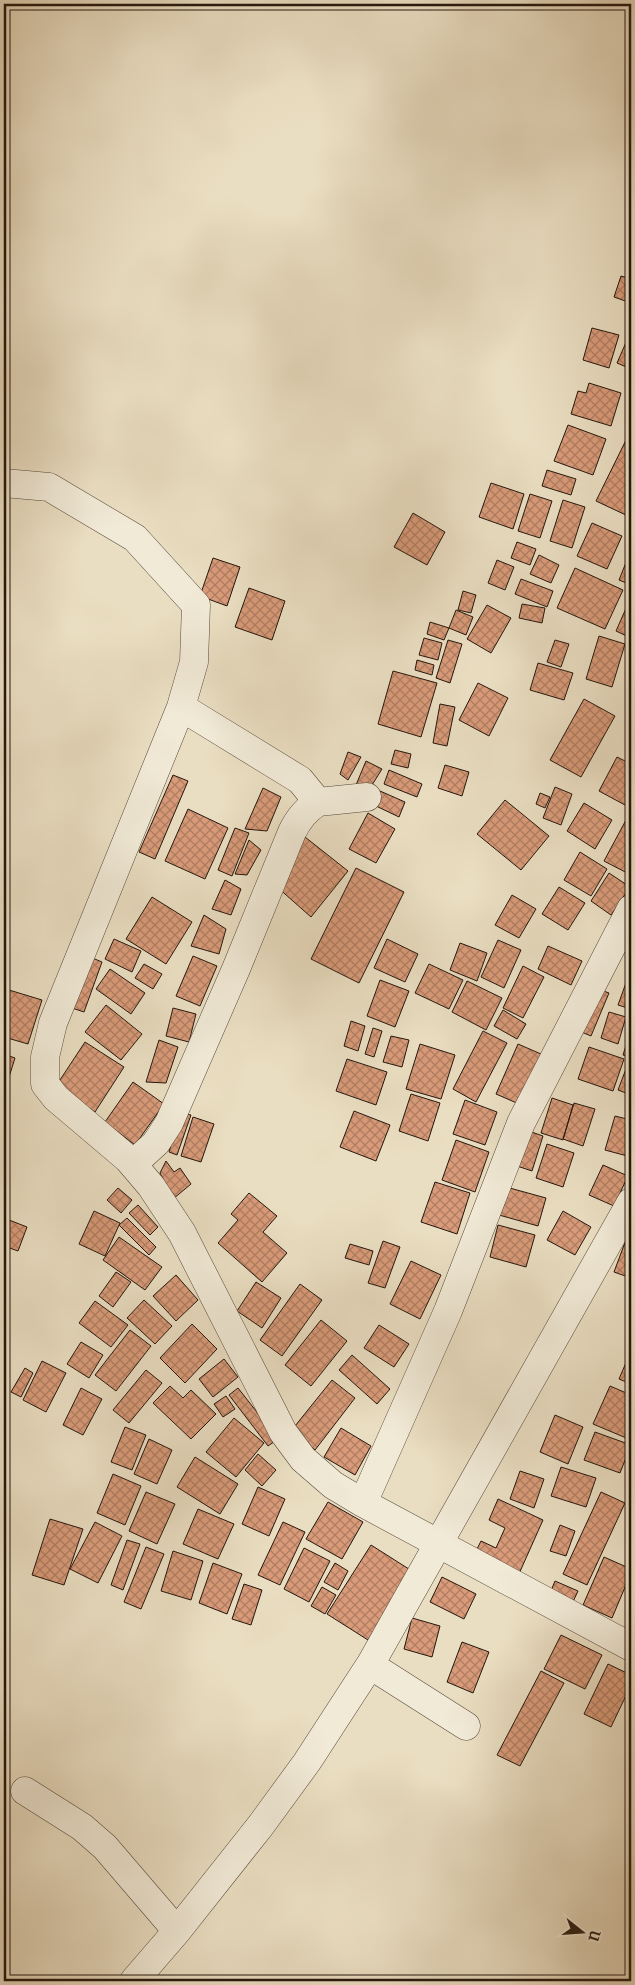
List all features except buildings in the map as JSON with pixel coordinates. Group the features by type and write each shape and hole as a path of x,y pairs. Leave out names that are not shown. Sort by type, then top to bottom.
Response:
{"street":[{"path":"4,483 49,487 135,538 196,605 194,662 181,707 53,1023 45,1057 46,1084 56,1098 133,1164 151,1186 182,1233 284,1432 303,1459 333,1485 363,1503 631,1647"},
{"path":"181,707 300,780 318,802"},
{"path":"133,1164 156,1143 169,1123 236,970 298,819 307,809 318,802 367,796"},
{"path":"363,1503 448,1311 521,1123 631,909"},
{"path":"134,1981 177,1931 261,1825 296,1778 370,1666 631,1202"},
{"path":"370,1666 466,1726"},
{"path":"25,1791 82,1827 105,1847 177,1931"}]}
